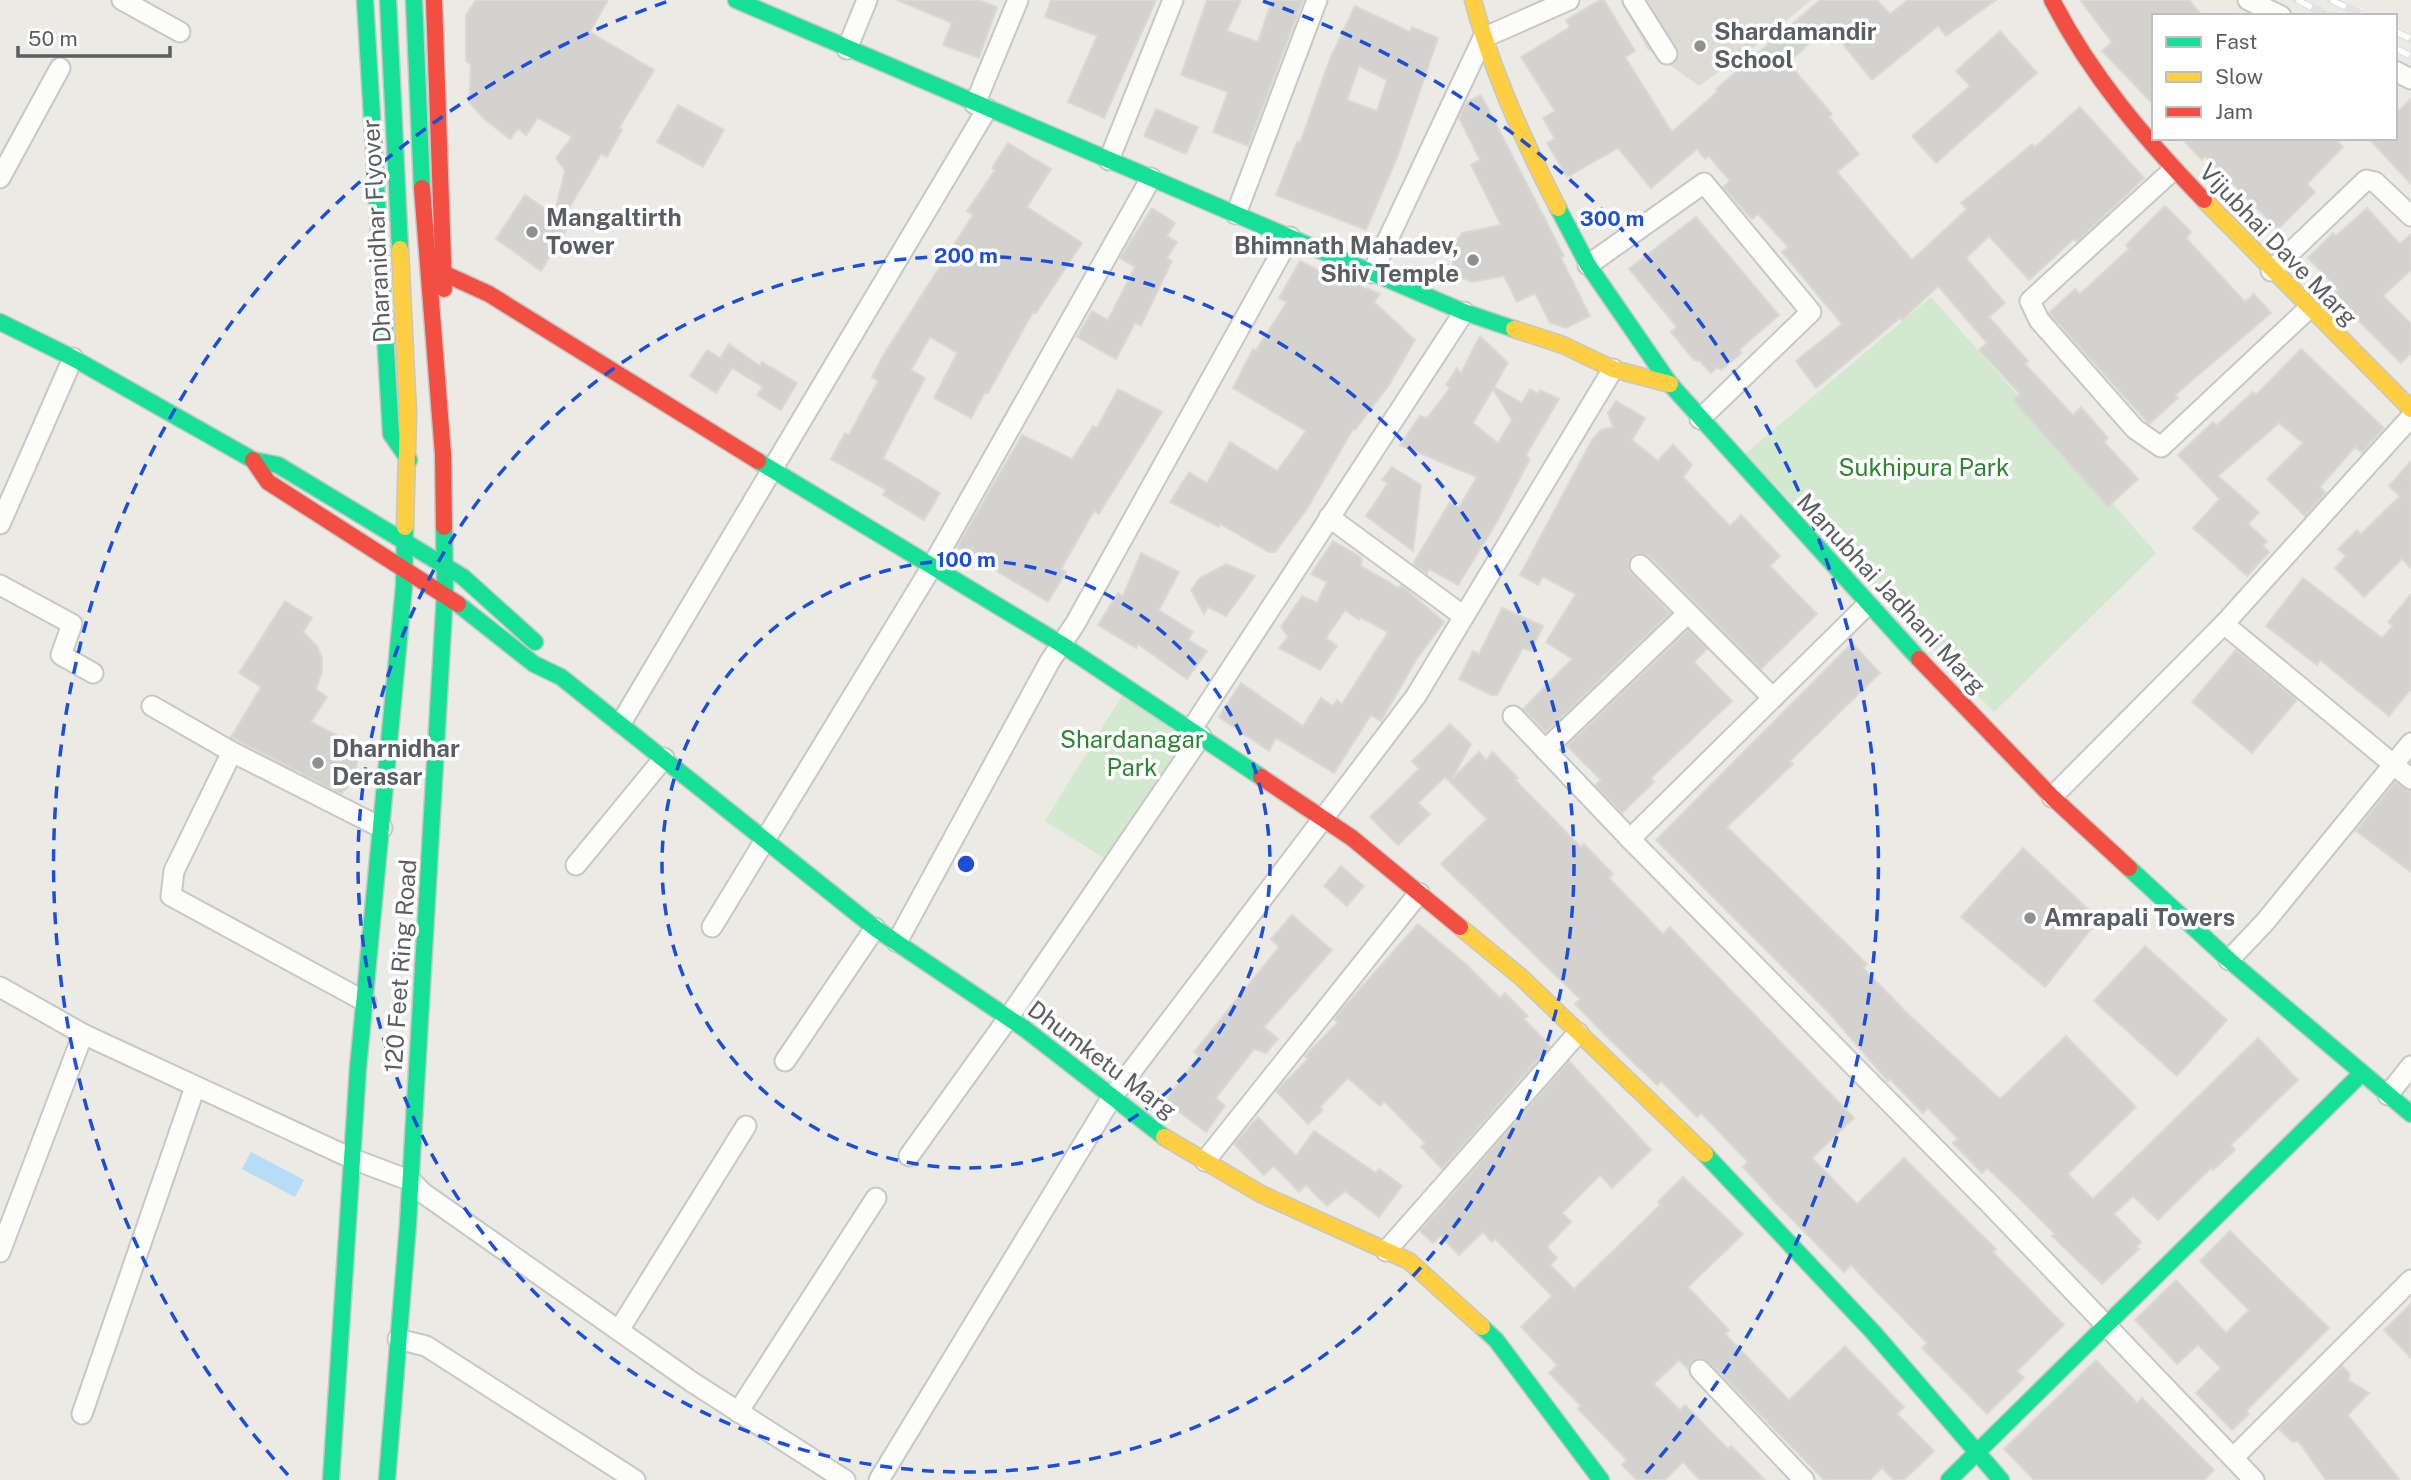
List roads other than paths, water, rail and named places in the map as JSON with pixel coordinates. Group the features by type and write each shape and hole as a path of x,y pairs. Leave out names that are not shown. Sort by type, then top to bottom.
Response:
{"street":[{"path":"122,0 180,32"},
{"path":"365,0 391,434 409,460"},
{"name":"Dharanidhar Flyover","path":"388,0 409,460"},
{"name":"Dharanidhar Flyover","path":"414,0 424,238 443,454"},
{"path":"434,0 443,273 455,418 443,454"},
{"path":"736,0 1464,312 1563,345 1613,369 1670,384"},
{"path":"847,48 867,0"},
{"path":"621,723 774,471 981,106 1017,0"},
{"path":"1109,160 1173,0"},
{"path":"1236,214 1317,0"},
{"path":"1372,272 1483,38 1569,0"},
{"path":"1633,0 1667,54"},
{"name":"Vijubhai Dave Marg","path":"2052,0 2107,87 2173,170 2308,309 2411,409"},
{"path":"2248,0 2277,14"},
{"name":"Manubhai Jadhani Marg","path":"1470,1 1537,167 1588,265 1670,384 1867,605 2052,797 2229,960 2411,1114"},
{"path":"0,178 60,68"},
{"path":"2173,170 2030,301 2039,320 2136,429 2161,447 2308,309"},
{"path":"712,926 767,842 931,568 1152,178"},
{"path":"2271,271 2366,180 2375,182 2411,216"},
{"path":"1588,265 1704,183 1811,312 1700,419"},
{"path":"897,942 1290,237"},
{"path":"443,273 489,294 931,568 1061,644 1352,838 1522,978 1728,1176 1873,1332 2001,1480"},
{"path":"909,1156 1009,1017 1196,733 1329,517 1464,312"},
{"path":"0,322 73,358 253,460 278,465 463,577 542,649 561,677"},
{"path":"0,524 73,358"},
{"path":"879,1480 1112,1097 1416,696 1462,615 1613,369"},
{"path":"2052,797 2224,624 2411,417"},
{"name":"120 Feet Ring Road","path":"391,1479 445,593 443,454"},
{"path":"253,460 268,482 445,593 534,664 561,677"},
{"name":"120 Feet Ring Road","path":"331,1480 353,1159 405,568 409,460"},
{"path":"1329,517 1462,615"},
{"path":"1640,565 1773,698"},
{"path":"0,585 72,624 61,655 93,673"},
{"path":"1630,839 1867,605"},
{"path":"1545,750 1688,613"},
{"path":"2224,624 2411,779"},
{"name":"Dhumketu Marg","path":"561,677 875,928 1009,1017 1156,1132 1261,1194 1409,1261 1496,1340 1601,1480"},
{"path":"152,706 232,752 382,828"},
{"path":"1513,716 1630,839 1969,1182 2104,1327 2254,1480"},
{"path":"2229,960 2265,922 2411,743"},
{"path":"232,752 174,871 171,896 366,1002"},
{"path":"576,865 664,758"},
{"path":"1205,1161 1419,893"},
{"path":"785,1061 875,928"},
{"path":"0,987 83,1034 195,1087 353,1159 411,1181 423,1193 738,1412 845,1480"},
{"path":"1387,1251 1578,1032"},
{"path":"0,1252 83,1034"},
{"path":"2388,1094 2411,1066"},
{"path":"1950,1480 2362,1073"},
{"path":"82,1414 195,1087"},
{"path":"619,1330 746,1126"},
{"path":"738,1412 876,1198"},
{"path":"2234,1457 2411,1280"},
{"path":"398,1339 426,1346 635,1480"},
{"path":"1700,1370 1804,1480"}],"water":[{"path":"251,1152 304,1180 295,1197 242,1169"}],"railway":[{"path":"2297,0 2325,14"},
{"path":"2331,0 2360,14"},
{"path":"2397,32 2411,39"},
{"path":"2397,49 2411,56"}],"place":[{"name":"Shardamandir School","path":"1700,46"},
{"name":"Mangaltirth Tower","path":"532,232"},
{"name":"Bhimnath Mahadev, Shiv Temple","path":"1473,260"},
{"name":"Dharnidhar Derasar","path":"318,763"},
{"name":"Amrapali Towers","path":"2030,918"}],"park label":[{"name":"Sukhipura Park","path":"1924,468"},
{"name":"Shardanagar Park","path":"1132,754"}]}
